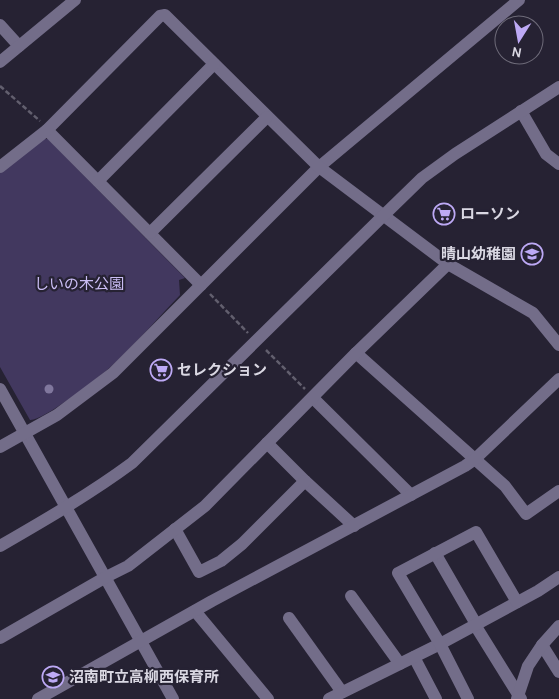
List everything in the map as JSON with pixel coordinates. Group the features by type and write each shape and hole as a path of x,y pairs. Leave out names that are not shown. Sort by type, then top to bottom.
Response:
{"street":[{"path":"0,62 75,0"},
{"path":"0,447 57,415 113,373 319,167 519,0"},
{"path":"0,167 47,130 160,16 165,14 319,167 448,264 533,313 559,344"},
{"path":"0,25 19,46"},
{"path":"98,181 214,64"},
{"path":"0,546 66,507 132,463 422,178 559,87"},
{"path":"521,111 546,154 559,164"},
{"path":"150,233 267,117"},
{"path":"47,130 201,285"},
{"path":"0,638 128,566 204,506 356,353 448,264"},
{"path":"356,353 505,486 526,514 559,491"},
{"path":"38,699 140,641 475,459 559,380"},
{"path":"0,389 173,699"},
{"path":"313,398 411,495"},
{"path":"267,443 305,482 354,526"},
{"path":"175,529 199,572 221,561 242,544 305,482"},
{"path":"468,699 440,644 398,573 476,532 517,602"},
{"path":"435,553 519,698"},
{"path":"329,699 440,644 538,591 559,577"},
{"path":"352,596 400,664"},
{"path":"195,611 268,699"},
{"path":"289,618 347,690 358,699"},
{"path":"519,698 528,666 542,645 559,626"},
{"path":"542,645 559,672"},
{"path":"414,657 436,699"}],"path":[{"path":"0,86 43,123 47,130"},
{"path":"201,285 251,335"},
{"path":"266,350 313,398"}],"green space":[{"name":"しいの木公園","path":"43,139 48,139 185,278 179,280 180,295 117,361 69,399 37,419 30,420 0,367 0,173"}],"place":[{"name":"ローソン","path":"444,214"},
{"name":"晴山幼稚園","path":"532,254"},
{"name":"セレクション","path":"161,370"},
{"name":"沼南町立高柳西保育所","path":"53,677"}]}
